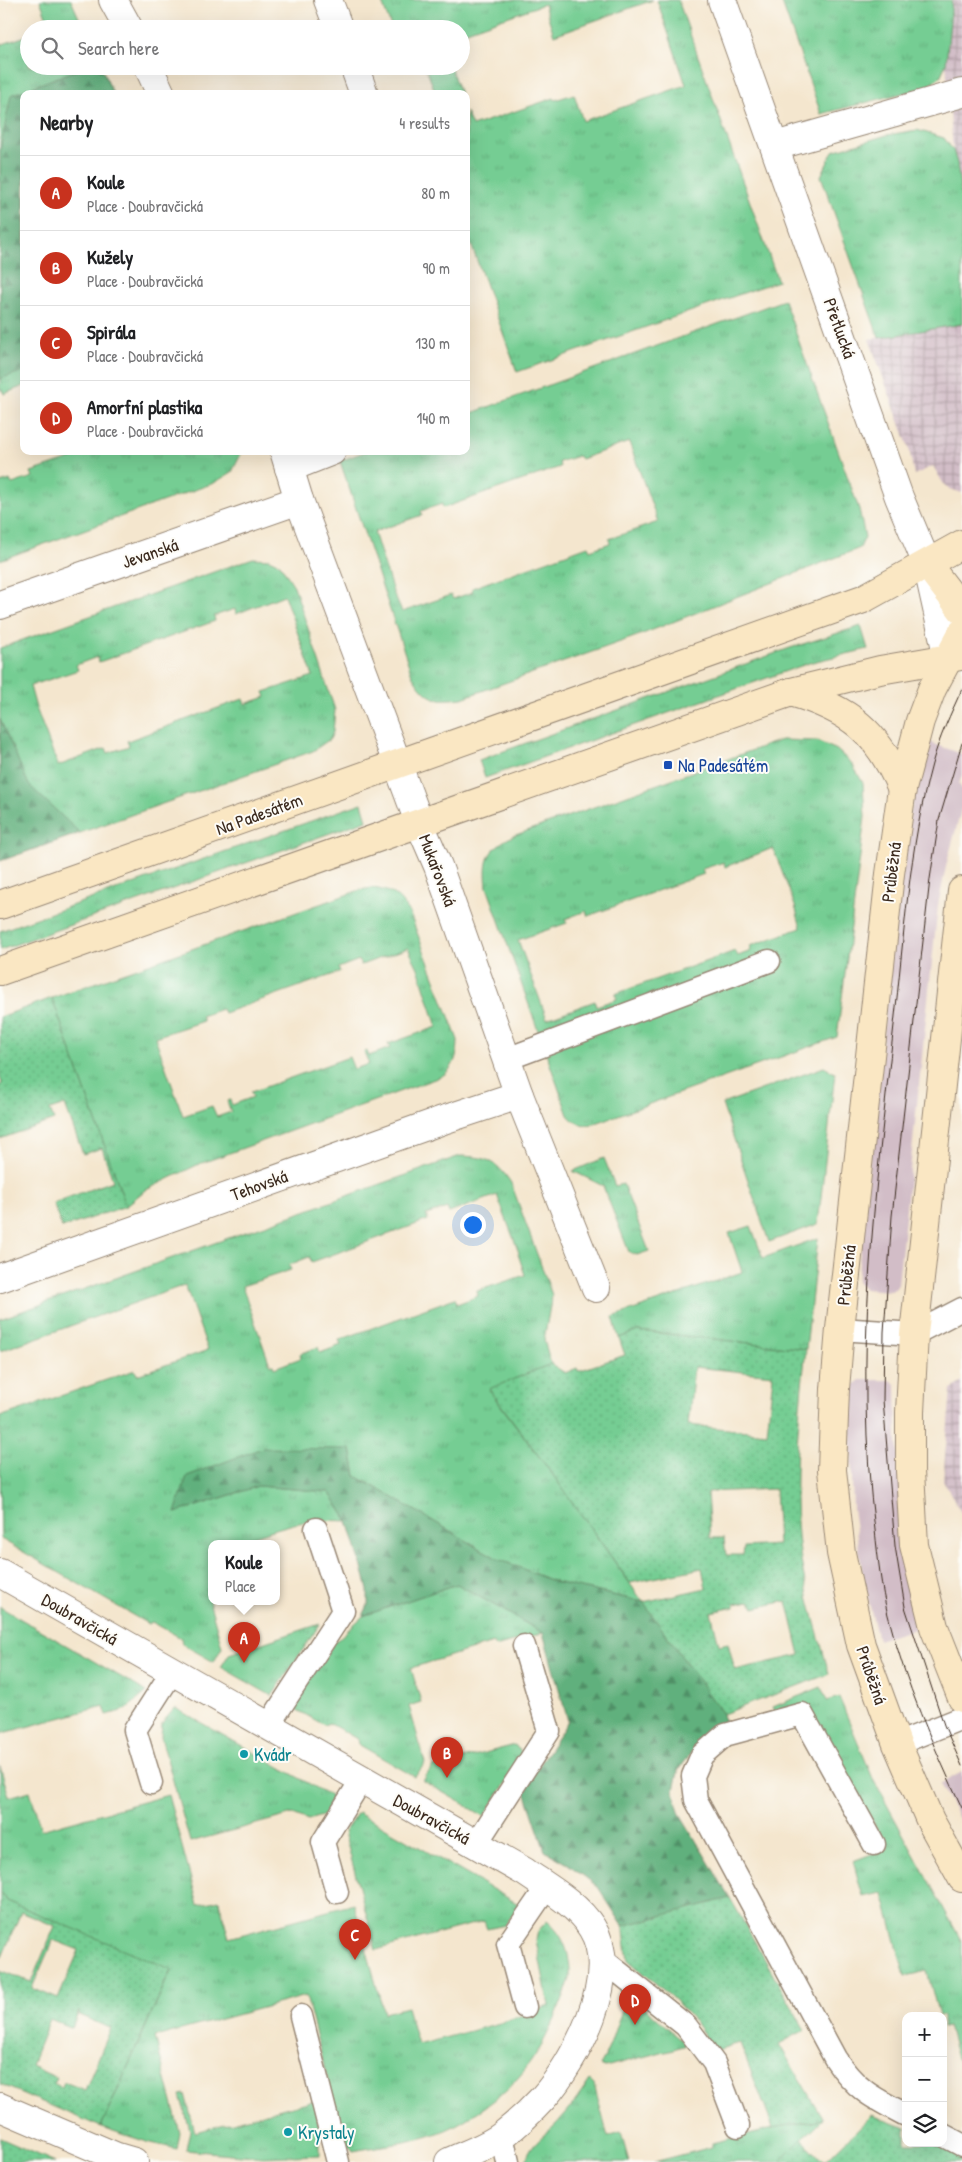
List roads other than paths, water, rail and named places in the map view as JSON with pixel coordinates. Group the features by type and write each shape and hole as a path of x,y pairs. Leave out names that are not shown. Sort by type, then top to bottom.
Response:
{"main road":[{"name":"Na Padesátém","path":"0,905 863,599 962,544"},
{"path":"927,564 962,610"},
{"name":"Průběžná","path":"962,632 955,657 932,689 920,721 902,789 889,884 840,1329 835,1389 832,1470 841,1553 861,1645 897,1744 930,1820 962,1878"},
{"path":"0,971 791,692 880,670 955,657"},
{"path":"791,692 820,700 837,708 864,729 883,752 902,789"},
{"path":"962,891 960,925 914,1334 910,1442 914,1545 934,1627 962,1698"}],"street":[{"path":"113,0 124,20"},
{"path":"328,0 336,20"},
{"name":"Přetlucká","path":"722,0 899,497 927,564 955,657"},
{"path":"152,75 159,90"},
{"path":"357,75 363,90"},
{"path":"775,146 962,93"},
{"path":"286,459 309,455"},
{"name":"Mukařovská","path":"286,459 419,822 438,866 519,1095 596,1288"},
{"name":"Jevanská","path":"0,605 300,500"},
{"name":"Tehovská","path":"0,1278 443,1120 519,1095"},
{"name":"Doubravčická","path":"0,1573 525,1872 575,1908 593,1929 602,1958 597,2003 577,2048 543,2098 502,2136 449,2162"},
{"path":"0,2107 117,2157 134,2162"}],"lane":[{"path":"507,1059 769,961"},
{"path":"840,1329 914,1334 962,1308"},
{"path":"268,1726 343,1611 316,1529"},
{"path":"476,1844 549,1731 524,1646"},
{"path":"151,1783 135,1730 172,1672"},
{"path":"874,1844 802,1714 725,1735 702,1755 693,1776 696,1800 835,2058 855,2085 866,2094 902,2113"},
{"path":"897,1744 962,1718"},
{"path":"337,1892 323,1842 362,1779"},
{"path":"525,2008 508,1944 547,1887"},
{"path":"602,1958 686,2026 714,2064 738,2126"},
{"path":"301,2016 338,2162"},
{"path":"502,2136 508,2162"},
{"path":"947,2137 962,2145"}],"tram line":[{"path":"962,689 932,764 924,796 913,861 904,926 880,1151 869,1277 866,1340 869,1467 879,1562 886,1605 911,1689 962,1808"},
{"path":"962,743 939,820 930,879 892,1216 884,1332 883,1400 895,1546 905,1607 944,1725 962,1766"}],"place":[{"name":"Na Padesátém","path":"668,765"},
{"name":"Koule","path":"244,1663"},
{"name":"Kvádr","path":"244,1754"},
{"name":"Kužely","path":"447,1778"},
{"name":"Spirála","path":"355,1960"},
{"name":"Amorfní plastika","path":"635,2025"},
{"name":"Krystaly","path":"288,2132"}]}
